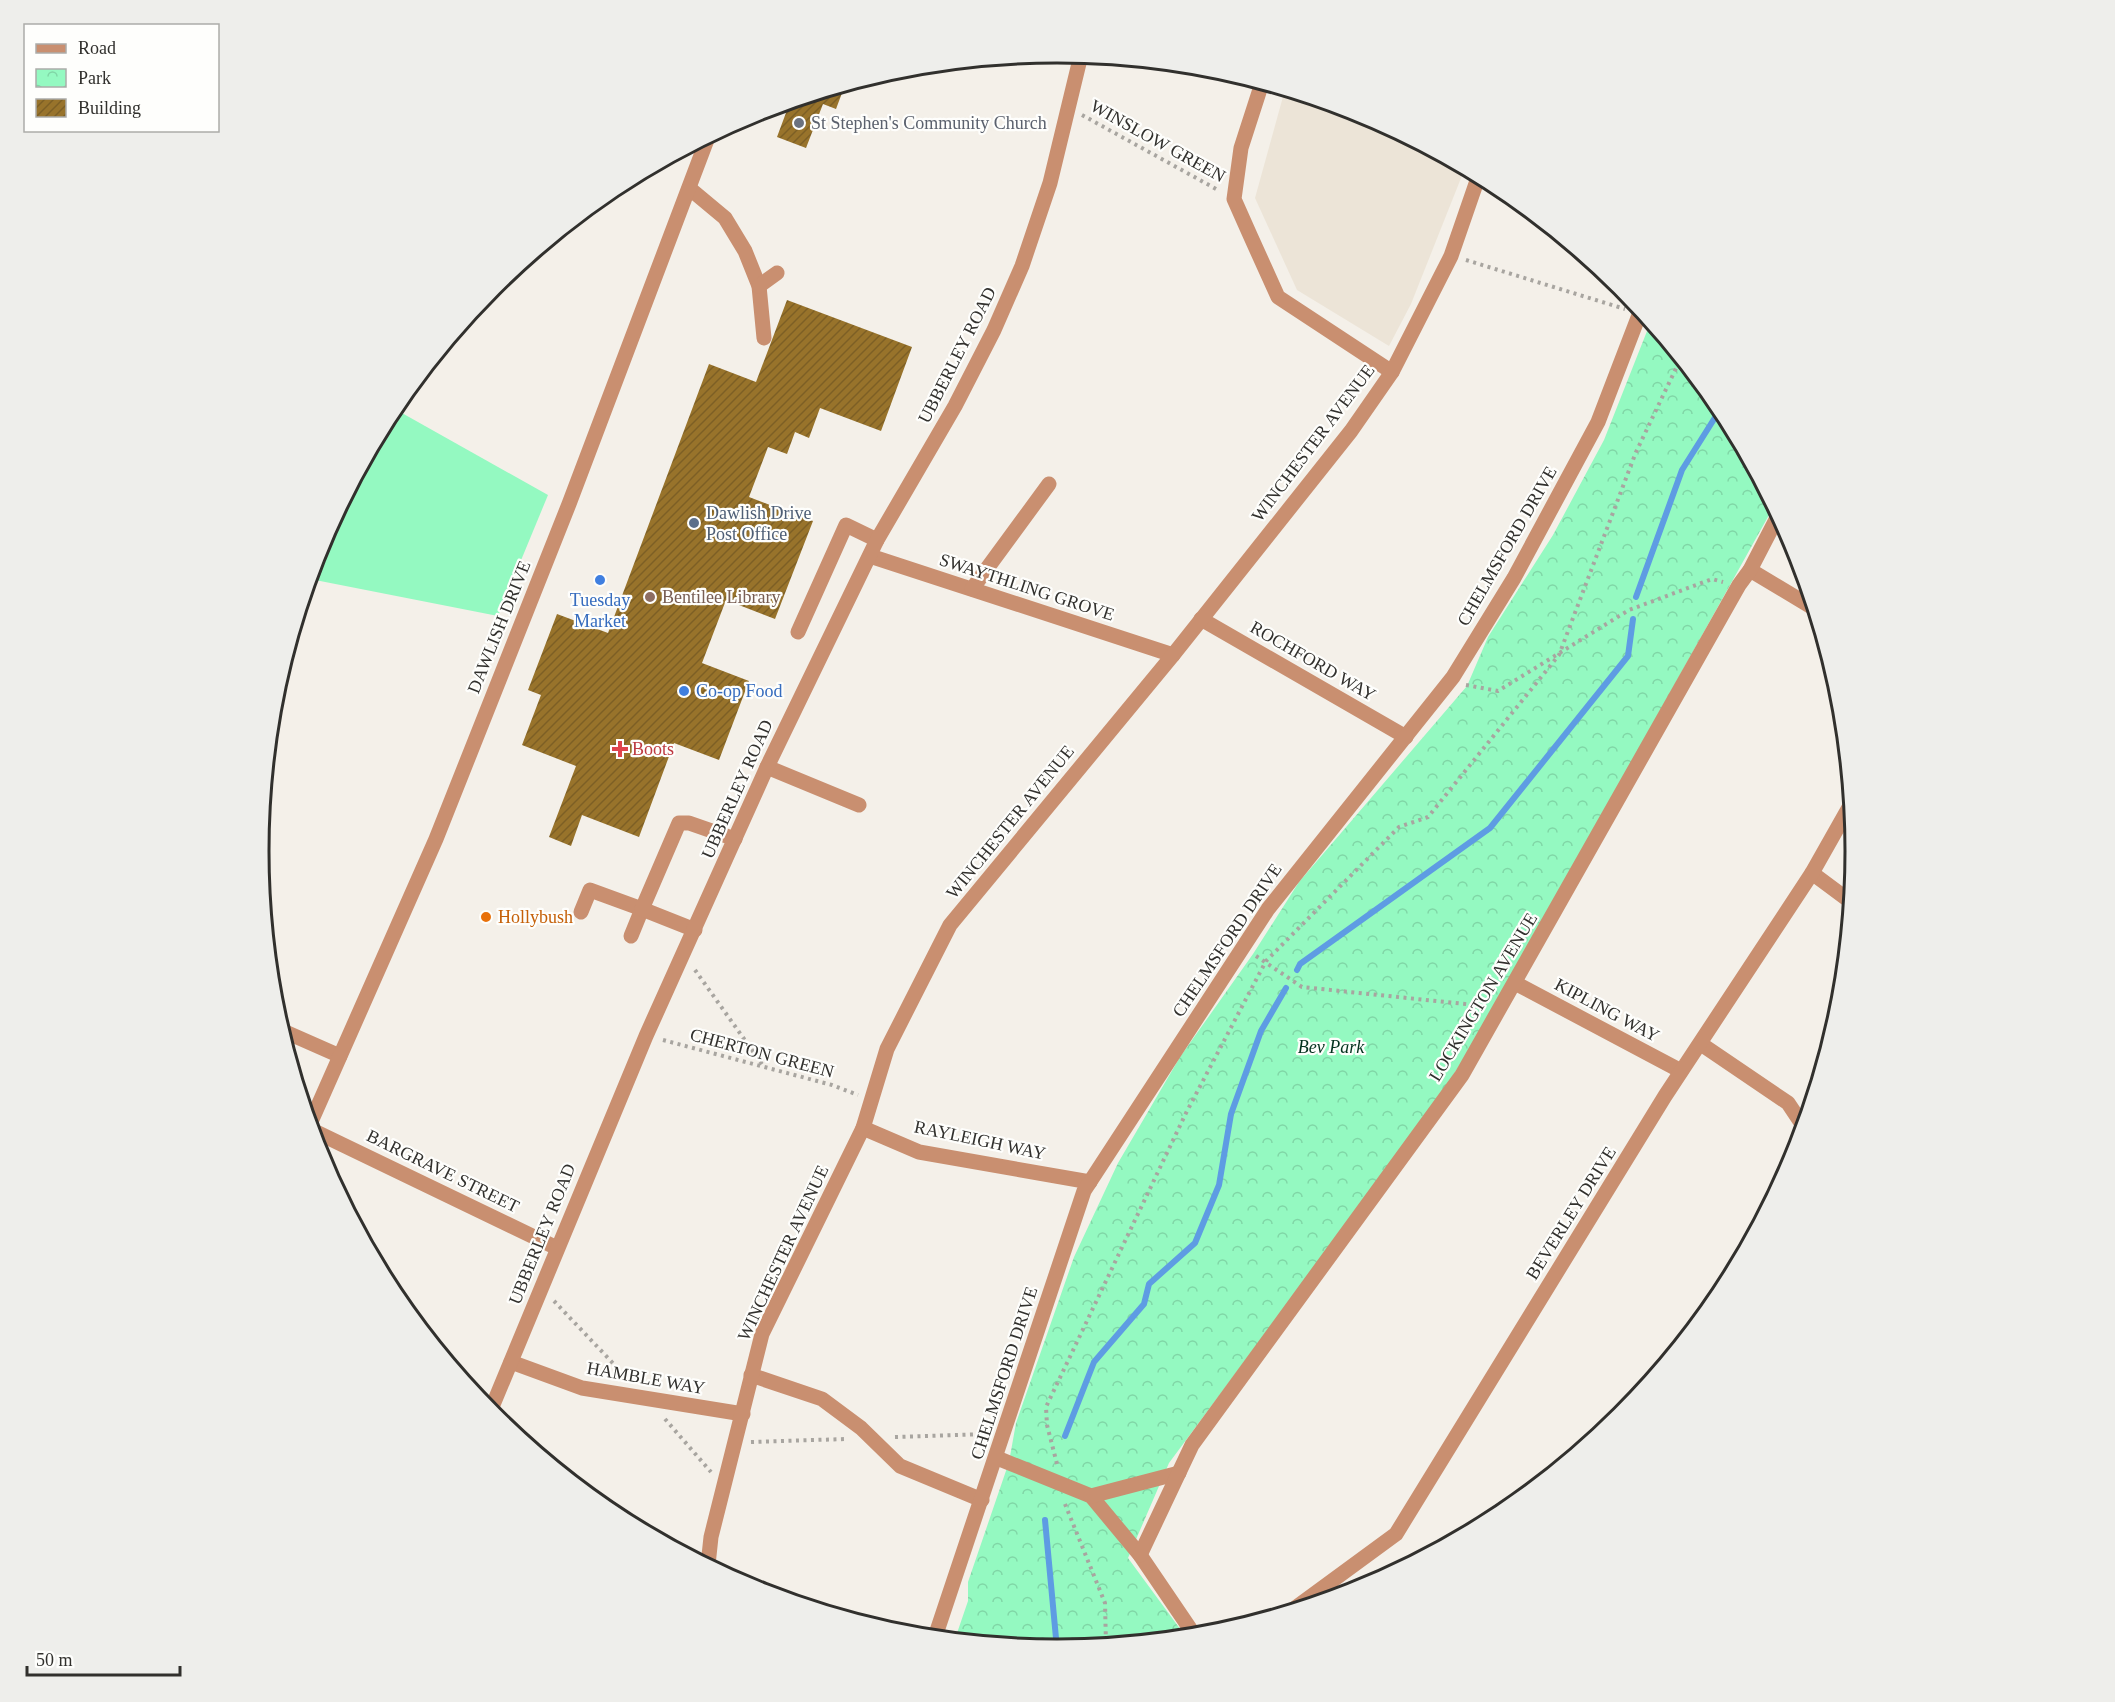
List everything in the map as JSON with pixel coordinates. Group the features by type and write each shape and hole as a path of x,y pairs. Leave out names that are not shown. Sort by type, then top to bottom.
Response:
{"street":[{"name":"UBBERLEY ROAD","path":"494,1402 646,1036 767,766 877,540 955,406 1022,266 1050,183 1079,64"},
{"path":"1260,90 1241,148 1234,199 1278,297 1392,372"},
{"name":"DAWLISH DRIVE","path":"315,1114 440,828 569,504 704,146"},
{"name":"WINCHESTER AVENUE","path":"709,1558 711,1536 762,1335 863,1128 887,1049 950,926 1173,655 1351,430 1392,372 1450,256 1476,184"},
{"path":"689,188 725,218 735,235 759,286 764,338"},
{"path":"733,254 735,235"},
{"path":"759,286 777,273"},
{"name":"CHELMSFORD DRIVE","path":"938,1629 997,1458 1084,1191 1268,909 1453,676 1514,578 1598,422 1638,319"},
{"path":"972,589 1049,484"},
{"name":"LOCKINGTON AVENUE","path":"1140,1556 1192,1445 1462,1075 1739,585 1750,570 1774,524"},
{"path":"798,632 846,525 877,540"},
{"name":"SWAYTHLING GROVE","path":"870,556 1173,655"},
{"path":"1750,570 1806,603"},
{"name":"ROCHFORD WAY","path":"1201,619 1406,737"},
{"path":"767,766 859,805"},
{"name":"BEVERLEY DRIVE","path":"1309,1597 1396,1534 1682,1071 1812,873 1845,815"},
{"path":"631,936 679,823 689,823 735,839"},
{"path":"1812,873 1844,897"},
{"path":"581,912 590,890 695,930"},
{"name":"KIPLING WAY","path":"1515,983 1682,1071"},
{"path":"291,1034 340,1056"},
{"path":"1701,1044 1788,1103 1799,1119"},
{"name":"RAYLEIGH WAY","path":"863,1128 919,1152 1090,1182"},
{"name":"BARGRAVE STREET","path":"322,1135 557,1248"},
{"name":"HAMBLE WAY","path":"511,1362 582,1388 743,1414"},
{"path":"751,1375 822,1399 861,1428 900,1466 982,1500"},
{"path":"997,1458 1061,1482 1090,1496 1140,1556 1189,1627"},
{"path":"1090,1496 1179,1473"}],"path":[{"name":"WINSLOW GREEN","path":"1068,107 1234,199"},
{"path":"1450,256 1629,308"},
{"path":"1106,1637 1105,1603 1066,1513 1047,1425 1046,1407 1186,1113 1266,961 1399,827 1428,817 1559,655 1636,452 1678,365"},
{"path":"1453,676 1467,686 1498,691 1629,610 1712,579 1739,585"},
{"path":"1242,948 1266,961 1302,987 1501,1007"},
{"path":"684,955 764,1067"},
{"name":"CHERTON GREEN","path":"646,1036 832,1085 870,1099"}],"shaded area":[{"path":"1283,97 1359,123 1406,144 1462,175 1411,304 1389,346 1297,290 1255,198"}],"green space":[{"name":"Bev Park","path":"1648,329 1683,371 1713,413 1740,457 1770,514 1489,1018 1434,1106 1169,1463 1128,1558 1180,1629 1109,1637 1058,1639 957,1632 968,1601 968,1582 1009,1462 1016,1423 1074,1257 1118,1163 1180,1057 1253,954 1299,882 1467,686 1488,637 1553,535 1604,440"},
{"path":"402,413 548,495 498,616 317,580 351,502"}],"building":[{"name":"St Stephen's Community Church","path":"842,94 836,109 823,104 806,148 777,137 786,112"},
{"path":"787,300 912,347 881,431 820,408 809,438 795,432 787,454 768,447 749,497 813,521 775,619 726,600 702,663 749,681 719,760 674,743 639,837 582,815 571,846 549,837 576,766 522,745 541,695 528,690 557,614 608,633 709,364 756,382"}],"waterway":[{"path":"1636,597 1682,470 1715,417"},
{"path":"1297,970 1300,964 1490,828 1628,656 1633,619"},
{"path":"1065,1436 1094,1362 1144,1304 1149,1284 1195,1243 1219,1185 1231,1114 1261,1031 1286,988"},
{"path":"1045,1520 1056,1639"}],"place":[{"name":"St Stephen's Community Church","path":"799,123"},
{"name":"Dawlish Drive Post Office","path":"694,523"},
{"name":"Tuesday Market","path":"600,580"},
{"name":"Bentilee Library","path":"650,597"},
{"name":"Co-op Food","path":"684,691"},
{"name":"Boots","path":"620,749"},
{"name":"Hollybush","path":"486,917"}]}
